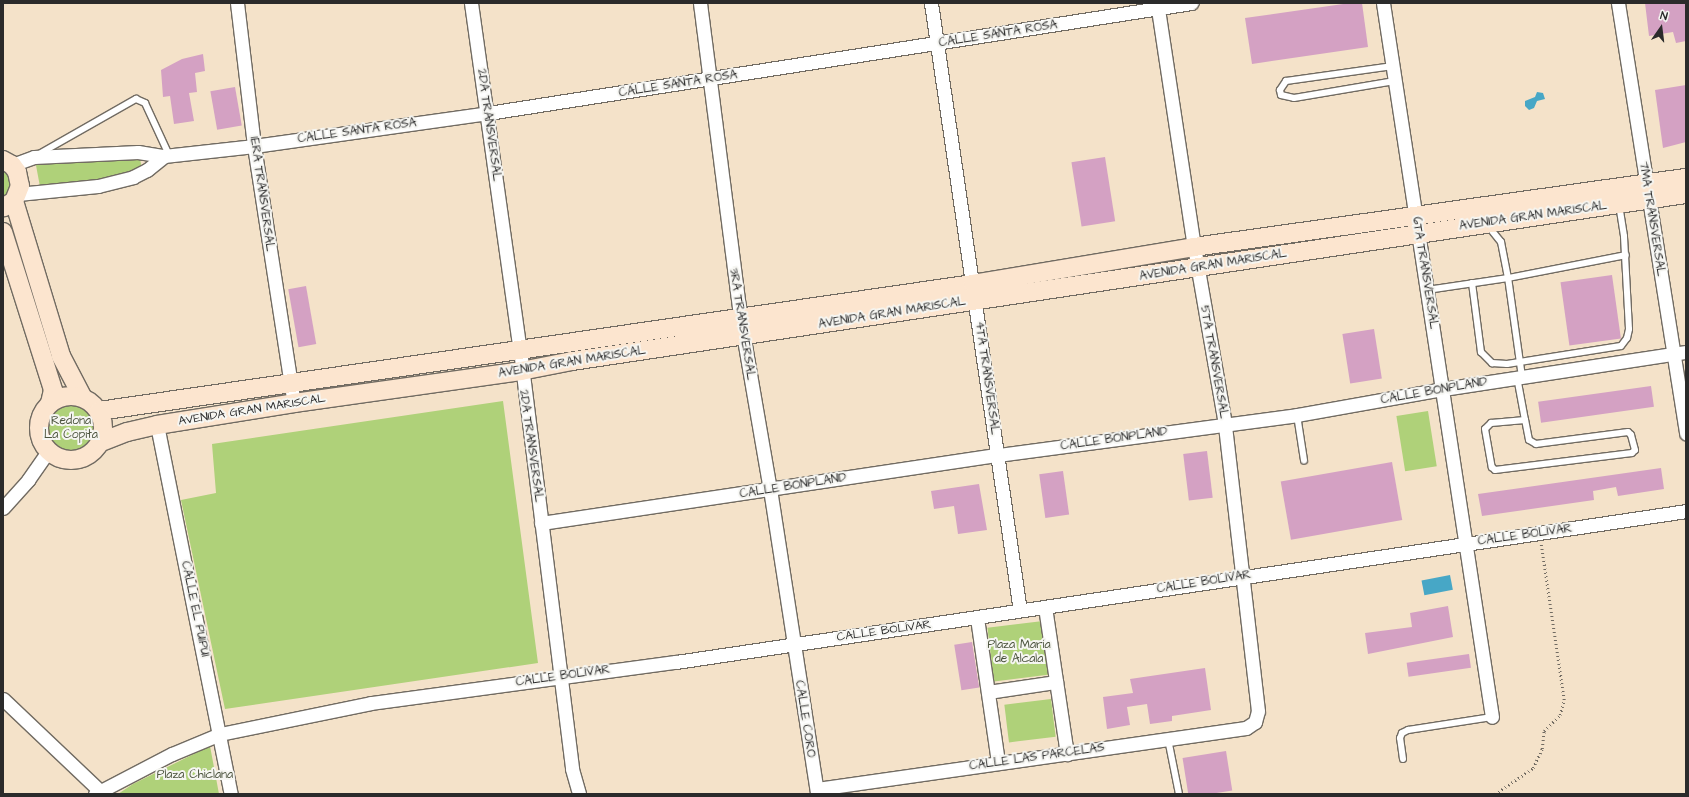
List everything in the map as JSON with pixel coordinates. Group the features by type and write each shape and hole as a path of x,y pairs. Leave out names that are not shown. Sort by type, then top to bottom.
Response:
{"street":[{"name":"1ERA TRANSVERSAL","path":"237,3 254,146 294,403"},
{"name":"2DA TRANSVERSAL","path":"471,3 488,113 520,350 521,372 572,769 579,794"},
{"name":"3RA TRANSVERSAL","path":"700,3 740,316 770,489 792,644"},
{"name":"4TA TRANSVERSAL","path":"931,3 1020,611"},
{"name":"CALLE SANTA ROSA","path":"8,162 34,157 138,152 166,156 254,146 488,113 937,44 1157,5 1191,3"},
{"name":"6TA TRANSVERSAL","path":"1383,3 1492,717"},
{"name":"7MA TRANSVERSAL","path":"1618,3 1686,434"},
{"name":"5TA TRANSVERSAL","path":"1157,5 1194,247 1224,424 1258,711 1255,722"},
{"path":"12,200 90,187 119,180 147,170 166,156"},
{"path":"3,232 53,390 50,403 42,414 38,427 40,440 48,451 64,460 81,459 89,455 101,442 103,423 99,411 83,398 61,356 12,200 20,179 8,162"},
{"name":"AVENIDA GRAN MARISCAL","path":"99,411 291,385 740,316 1198,267 1418,225 1485,223 1618,204 1686,178"},
{"name":"AVENIDA GRAN MARISCAL","path":"101,442 127,432 157,425 294,403 521,372 743,336 974,292 1194,247 1418,225 1647,192 1686,194"},
{"name":"CALLE BONPLAND","path":"541,523 998,455 1297,415 1442,388 1686,352"},
{"path":"50,403 66,396 83,398"},
{"name":"CALLE EL PUIPUI","path":"157,425 231,794"},
{"path":"3,508 28,480 48,451"},
{"name":"CALLE BOLÍVAR","path":"97,792 172,754 220,734 371,703 977,618 1242,576 1686,511"},
{"path":"1045,607 1068,754"},
{"path":"977,618 998,762"},
{"name":"CALLE CORO","path":"792,644 817,792"},
{"path":"988,692 1056,682"},
{"path":"3,699 97,792"},
{"name":"CALLE LAS PARCELAS","path":"817,792 998,762 1068,754 1246,728 1255,722"}],"lane":[{"path":"1392,66 1286,81 1280,90 1281,94 1294,98 1395,81"},
{"path":"34,157 136,99 145,104 166,156"},
{"path":"1472,283 1481,352 1492,363 1598,352 1621,346 1625,342 1629,329 1626,255 1618,204"},
{"path":"1485,223 1501,242 1508,278 1520,361 1519,377 1529,440 1536,444 1628,432 1632,434 1635,450 1624,454 1495,470 1492,467 1485,429 1487,425 1525,420"},
{"path":"1428,290 1508,278 1626,255"},
{"path":"1297,415 1304,460"},
{"path":"1403,759 1400,738 1402,733 1408,730 1492,717"},
{"path":"1168,739 1179,794"}],"path":[{"path":"1495,794 1533,768 1542,750 1544,731 1560,715 1564,700 1540,532"}],"green space":[{"path":"140,159 142,169 100,182 41,192 35,160"},
{"path":"3,167 16,180 3,202"},
{"path":"503,401 538,663 225,709 181,500 216,493 212,444"},
{"name":"Redona La Copita","path":"71,403 80,405 91,414 96,428 94,437 85,448 71,453 62,451 51,442 46,428 48,419 57,408"},
{"path":"1428,411 1437,466 1405,471 1396,416"},
{"name":"Plaza María de Alcala","path":"1043,621 1050,675 994,681 987,628"},
{"path":"1051,699 1056,737 1009,742 1004,705"},
{"name":"Plaza Chiclana","path":"210,746 219,794 118,794 133,784"}],"water":[{"path":"1537,92 1543,93 1545,99 1537,101 1534,108 1529,110 1525,106 1525,101 1535,97"},
{"path":"1450,575 1453,590 1424,595 1422,581"}],"building":[{"path":"1350,3 1362,3 1368,47 1252,64 1245,18"},
{"path":"1645,3 1685,3 1686,41 1676,43 1673,32 1649,36"},
{"path":"203,54 205,71 195,73 197,92 189,93 194,121 174,124 170,96 163,97 161,70 182,59"},
{"path":"1686,85 1686,142 1663,148 1655,90"},
{"path":"235,87 242,125 217,130 210,91"},
{"path":"1105,157 1115,221 1082,227 1071,162"},
{"path":"1612,275 1621,338 1569,346 1561,282"},
{"path":"306,286 316,344 299,347 288,289"},
{"path":"1374,329 1382,378 1350,383 1342,334"},
{"path":"1651,386 1654,407 1541,423 1538,402"},
{"path":"1207,451 1213,498 1189,501 1183,454"},
{"path":"1392,462 1402,520 1291,540 1281,482"},
{"path":"1661,468 1664,489 1618,496 1616,487 1593,491 1594,500 1482,516 1478,494"},
{"path":"1063,471 1069,515 1045,518 1039,474"},
{"path":"979,484 987,530 958,534 954,506 934,509 931,491"},
{"path":"1448,606 1453,637 1368,654 1365,633 1412,627 1410,613"},
{"path":"972,642 979,687 961,690 954,645"},
{"path":"1469,654 1471,668 1409,677 1407,663"},
{"path":"1205,668 1211,710 1172,716 1172,721 1150,724 1147,704 1127,707 1130,725 1107,729 1103,697 1133,693 1130,679"},
{"path":"1226,751 1232,791 1210,794 1188,794 1183,758"}]}
